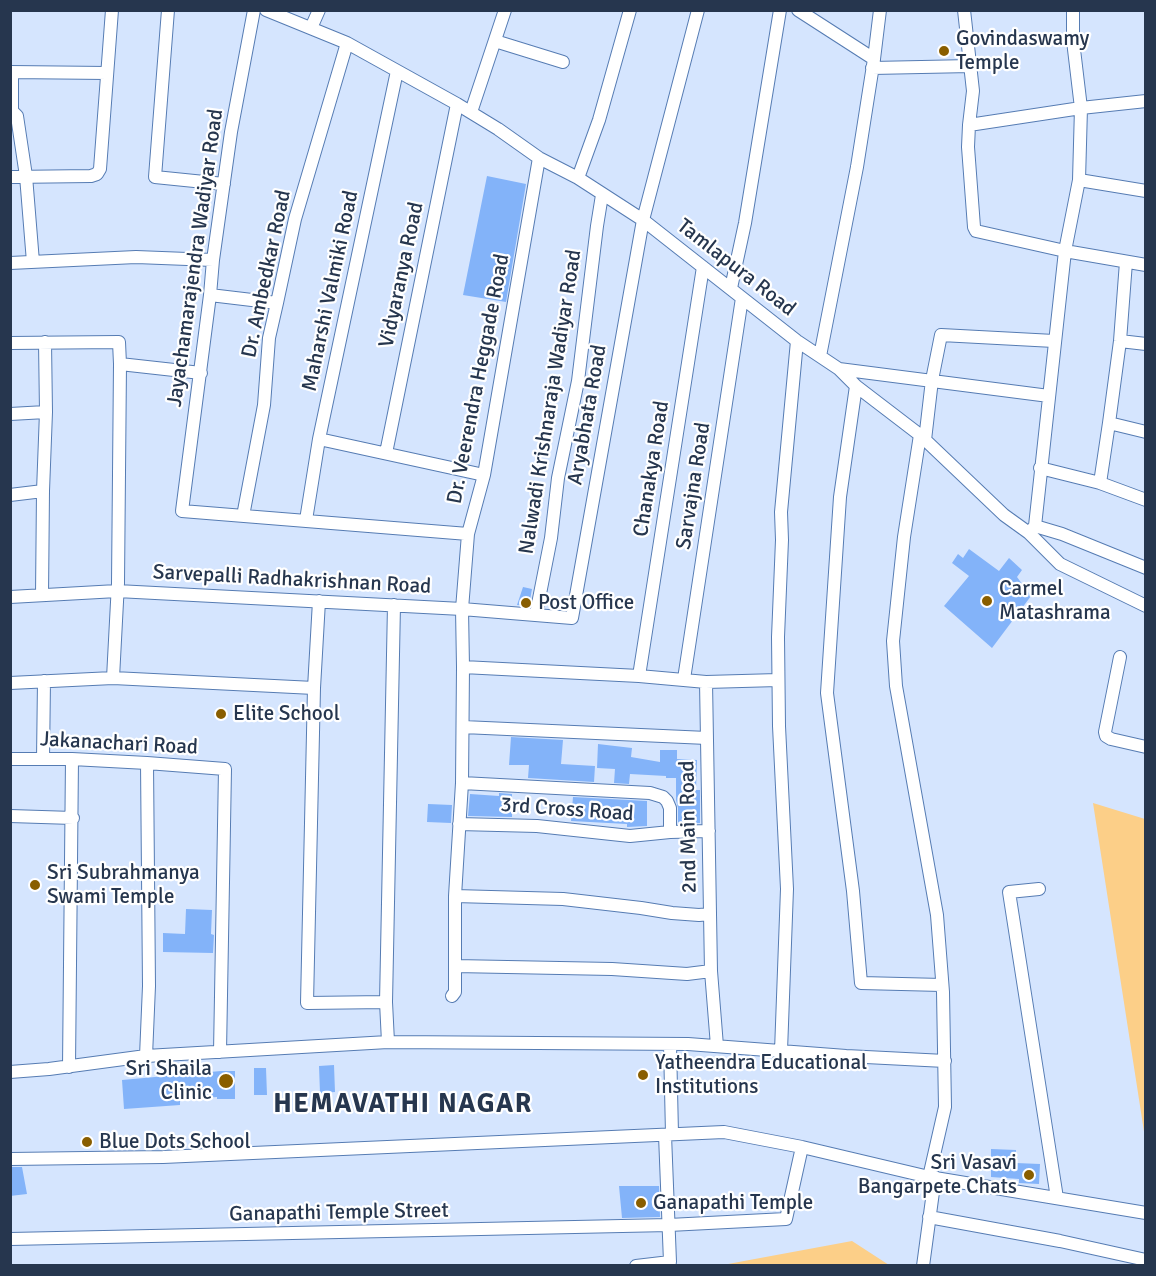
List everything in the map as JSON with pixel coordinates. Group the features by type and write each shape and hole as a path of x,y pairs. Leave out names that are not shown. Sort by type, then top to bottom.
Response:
{"street":[{"path":"10,177 91,177 97,174 100,169 112,10"},
{"path":"168,10 155,177 224,184"},
{"name":"Jayachamarajendra Wadiyar Road","path":"243,516 182,511 231,132 255,10"},
{"name":"Tamlapura Road","path":"266,10 347,43 457,104 539,158 578,178 644,220 797,341 839,369 856,387 923,437 1004,515 1032,529 1060,564 1146,606"},
{"path":"311,28 319,10"},
{"path":"471,112 505,10"},
{"path":"578,178 599,120 630,10"},
{"name":"Aryabhata Road","path":"572,618 644,220 698,10"},
{"path":"731,288 745,223 780,10"},
{"path":"798,10 873,64 971,66"},
{"path":"820,356 857,167 880,10"},
{"path":"964,10 973,91 968,147 976,231 1065,251 1146,265"},
{"path":"1073,10 1081,108 1079,180 1065,251 1032,529 1062,534 1146,568"},
{"path":"495,41 563,62"},
{"name":"Dr. Ambedkar Road","path":"243,516 264,405 269,338 295,219 347,43"},
{"name":"Maharshi Valmiki Road","path":"306,520 320,439 397,71"},
{"path":"33,262 26,176 17,116 11,111 11,72 107,73"},
{"path":"969,125 1146,101"},
{"name":"Vidyaranya Road","path":"386,453 457,104"},
{"name":"Dr. Veerendra Heggade Road","path":"452,996 454,992 455,896 462,783 462,609 468,534 484,475 539,158"},
{"path":"1079,180 1146,190"},
{"name":"Nalwadi Krishnaraja Wadiyar Road","path":"536,614 551,538 558,478 578,381 602,195"},
{"path":"10,263 136,257 213,260"},
{"path":"1100,483 1120,341 1126,262"},
{"name":"Chanakya Road","path":"639,676 703,267"},
{"path":"210,295 277,303"},
{"name":"Sarvajna Road","path":"684,679 742,298"},
{"path":"923,1266 932,1177 945,1107 945,1061 938,915 896,686 893,641 904,537 941,335 1054,341"},
{"path":"782,1051 787,889 779,726 778,637 781,512 797,341"},
{"path":"1120,341 1146,344"},
{"path":"42,595 46,412 45,342"},
{"path":"10,343 119,342 117,591 113,678"},
{"path":"120,364 201,373"},
{"path":"839,369 1049,396"},
{"path":"856,387 840,497 827,693 853,891 861,983 942,985"},
{"path":"10,414 46,412"},
{"path":"1109,423 1146,432"},
{"path":"320,439 484,475"},
{"path":"1040,468 1100,483 1146,500"},
{"path":"10,495 43,491"},
{"path":"243,516 468,534"},
{"name":"Sarvepalli Radhakrishnan Road","path":"10,597 117,591 462,609 572,618"},
{"path":"318,602 307,1003 386,1002"},
{"path":"388,1042 386,1002 394,605"},
{"path":"1120,657 1106,736 1111,740 1146,747"},
{"path":"463,667 639,676 706,682 778,680"},
{"path":"10,683 113,678 314,688"},
{"path":"43,759 44,681"},
{"name":"2nd Main Road","path":"706,682 711,971 717,1046"},
{"path":"463,727 707,738"},
{"name":"Jakanachari Road","path":"10,759 72,759 225,769 220,1052"},
{"path":"69,1067 72,759"},
{"path":"146,1056 149,986 147,763"},
{"path":"462,783 650,793 663,797 667,801 670,808 670,832"},
{"path":"10,816 73,818"},
{"name":"3rd Cross Road","path":"459,824 537,826 630,836 709,831"},
{"path":"1039,889 1009,892 1057,1198"},
{"path":"455,896 563,899 672,913 710,914"},
{"path":"455,966 612,969 687,974 711,971"},
{"path":"10,1072 69,1067 146,1056 388,1042 670,1044 945,1061"},
{"path":"636,1266 670,1262 668,1135 670,1044"},
{"path":"10,1159 163,1157 724,1132 802,1147 932,1177 1146,1213"},
{"name":"Ganapathi Temple Street","path":"10,1239 669,1225 786,1219 802,1147"},
{"path":"929,1217 1146,1260"}],"shaded area":[{"path":"1093,803 1145,819 1145,1138"},
{"path":"852,1241 889,1265 723,1265 744,1261"}],"building":[{"path":"487,176 526,184 506,302 463,295"},
{"name":"Carmel Matashrama","path":"969,549 999,571 1009,558 1022,570 1017,577 1031,596 992,648 944,606 969,576 952,563 958,554 963,558"},
{"path":"523,587 532,589 529,606 517,605"},
{"path":"511,737 563,740 561,764 595,766 594,782 528,778 529,765 509,765"},
{"path":"598,744 632,748 631,757 660,762 660,750 677,750 677,759 697,760 696,790 700,790 700,823 678,824 676,778 630,774 629,784 614,783 615,769 597,768"},
{"path":"499,793 512,794 512,817 468,816 470,794 499,796"},
{"path":"573,797 647,801 647,826 627,827 627,824 571,821"},
{"path":"428,804 452,805 451,823 427,822"},
{"path":"186,909 212,910 213,953 163,952 163,933 185,934"},
{"path":"334,1065 335,1092 320,1093 319,1066"},
{"path":"254,1068 266,1068 267,1095 254,1095"},
{"path":"235,1071 235,1099 217,1099 217,1097 180,1100 180,1105 124,1109 122,1080"},
{"path":"991,1149 1016,1150 1016,1163 1040,1164 1039,1184 1019,1183 1019,1179 991,1177"},
{"path":"10,1167 22,1167 27,1194 10,1196"},
{"name":"Ganapathi Temple","path":"619,1186 659,1186 660,1217 622,1218"}],"place":[{"name":"Govindaswamy Temple","path":"944,51"},
{"name":"Carmel Matashrama","path":"987,601"},
{"name":"Post Office","path":"526,603"},
{"name":"Elite School","path":"221,714"},
{"name":"Sri Subrahmanya Swami Temple","path":"35,885"},
{"name":"Yatheendra Educational Institutions","path":"643,1075"},
{"name":"Sri Shaila Clinic","path":"226,1081"},
{"name":"Blue Dots School","path":"87,1142"},
{"name":"Sri Vasavi Bangarpete Chats","path":"1029,1175"},
{"name":"Ganapathi Temple","path":"641,1203"}],"district":[{"name":"HEMAVATHI NAGAR","path":"403,1105"}]}
